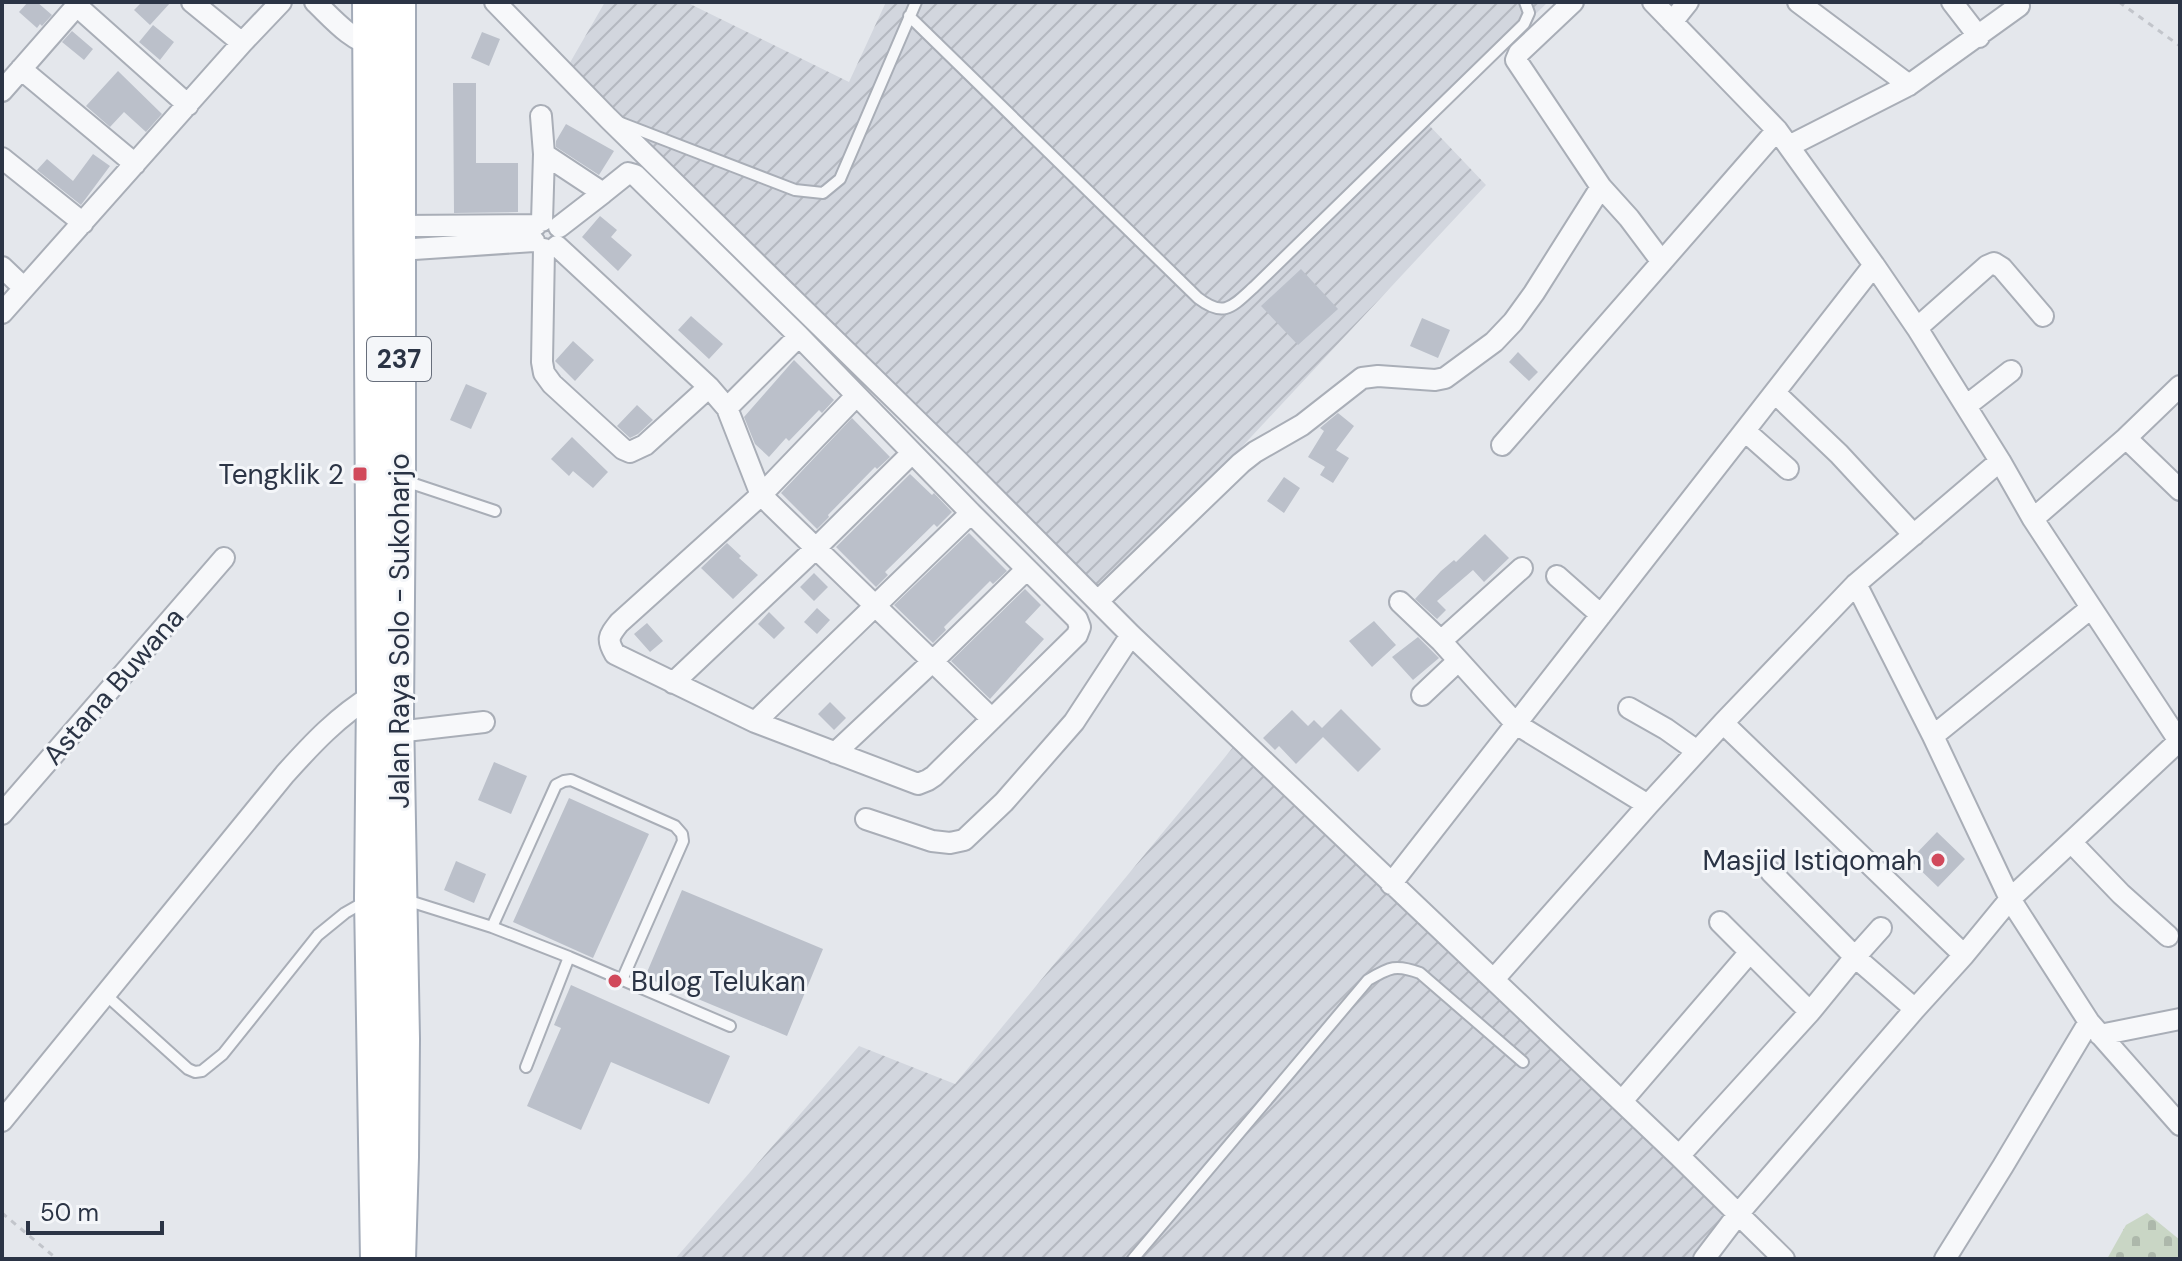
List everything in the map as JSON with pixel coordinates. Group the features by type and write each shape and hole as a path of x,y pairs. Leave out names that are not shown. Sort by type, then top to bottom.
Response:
{"main road":[{"name":"Jalan Raya Solo - Sukoharjo","path":"369,2 383,48 399,238 399,479 385,717"},
{"name":"Jalan Raya Solo - Sukoharjo","path":"377,1259 386,898 383,48 399,2"},
{"name":"Jalan Raya Solo - Sukoharjo","path":"386,898 403,1098 399,1259"}],"street":[{"path":"192,2 242,43"},
{"path":"2,313 281,2"},
{"path":"315,2 358,40 383,48"},
{"path":"495,2 608,118 1131,635 1784,1259"},
{"path":"1573,2 1519,53 1516,60 1601,187 1662,262"},
{"path":"1653,2 1783,138 1874,265 1966,406 2033,519 2179,740 2010,899 1739,1213 1704,1259"},
{"path":"1672,22 1688,2"},
{"path":"1798,2 1909,85"},
{"path":"1952,2 1979,37"},
{"path":"2,91 79,4 188,105"},
{"path":"1502,445 1662,262 1783,138 1909,85 2019,6"},
{"path":"21,69 135,164"},
{"path":"541,116 545,235 544,373 552,384 630,452 645,445 709,387"},
{"path":"544,154 603,193"},
{"path":"2,158 83,223"},
{"path":"399,238 545,235 628,173 635,175 799,336 1077,619 1080,630 1077,635 934,776 918,784 755,722 615,654 610,646 610,636 619,623 761,495 856,396"},
{"path":"1099,600 1241,463 1302,425 1357,381 1378,376 1426,381 1445,378 1494,342 1534,293 1601,187"},
{"path":"545,235 709,387 727,408 761,495 992,719"},
{"path":"1917,328 1994,263 2002,268 2043,316"},
{"path":"1391,884 1874,265"},
{"path":"2,267 24,288"},
{"path":"727,408 799,336"},
{"path":"1966,406 2011,371"},
{"path":"2033,519 2180,386"},
{"path":"1775,393 1839,454 1914,535"},
{"path":"1745,431 1788,469"},
{"path":"2126,438 2180,490"},
{"path":"673,683 912,453"},
{"path":"1494,979 1697,751 1726,726 1856,584 2000,461"},
{"path":"755,722 971,513"},
{"name":"Astana Buwana","path":"2,814 224,558"},
{"path":"1441,641 1522,568"},
{"path":"835,753 1027,569"},
{"path":"1557,576 1601,615"},
{"path":"1856,584 1933,736 2010,899 2095,1029 2180,1125"},
{"path":"1400,602 1441,641 1516,724 1648,805"},
{"path":"1933,736 2091,608"},
{"path":"866,819 932,841 950,843 964,840 1004,802 1074,722 1131,635"},
{"path":"1422,695 1458,661"},
{"path":"1629,708 1697,751"},
{"path":"2,1121 285,774 340,718 351,709 385,717 484,722"},
{"path":"1726,726 1964,955"},
{"path":"2072,843 2121,894 2168,936"},
{"path":"1771,872 1855,957 1915,1009"},
{"path":"1720,922 1810,1012"},
{"path":"1679,1156 1810,1012 1881,928"},
{"path":"1622,1101 1750,952"},
{"path":"1945,1259 2095,1029 2180,1019"}],"lane":[{"path":"608,118 795,190 823,193 840,179 916,2"},
{"path":"909,16 1198,298 1212,309 1225,309 1254,287 1524,24 1529,13 1525,2"},
{"path":"399,479 495,511"},
{"path":"492,927 556,785 571,780 675,826 682,834 683,841 622,980"},
{"path":"106,995 188,1069 202,1071 223,1054 318,935 345,913 386,898 492,927 730,1026"},
{"path":"526,1067 569,957"},
{"path":"1133,1259 1368,980 1387,968 1403,967 1420,973 1523,1062"}],"path":[{"path":"2119,2 2180,46"},
{"path":"2,1213 57,1259"}],"shaded area":[{"path":"605,2 686,2 849,82 886,2 1548,2 1425,121 1486,185 1099,600 564,73"},
{"path":"1240,739 1739,1213 1704,1259 675,1259 859,1046 955,1084"}],"green space":[{"path":"2147,1213 2180,1240 2180,1259 2107,1259 2126,1225"}],"building":[{"path":"28,2 37,2 52,15 42,26 40,24 37,28 19,12"},
{"path":"142,2 171,2 150,25 134,10"},
{"path":"153,25 174,42 160,60 139,42"},
{"path":"72,31 93,49 84,60 62,42"},
{"path":"482,32 500,39 489,66 471,58"},
{"path":"118,71 162,114 146,132 124,112 110,127 86,106"},
{"path":"453,83 476,83 476,163 518,163 518,212 454,213"},
{"path":"566,124 614,151 599,175 556,147"},
{"path":"93,154 110,166 81,205 37,170 47,159 73,181"},
{"path":"600,216 617,230 611,237 632,255 618,271 582,237"},
{"path":"1301,269 1338,309 1298,345 1261,306"},
{"path":"691,316 723,344 709,359 678,330"},
{"path":"1422,318 1450,330 1438,358 1410,346"},
{"path":"573,341 594,360 575,381 555,361"},
{"path":"1518,352 1538,372 1529,381 1509,362"},
{"path":"794,360 834,400 822,413 819,410 789,441 786,438 769,457 755,444 744,417"},
{"path":"466,384 487,393 471,429 450,420"},
{"path":"637,405 653,420 630,438 617,426"},
{"path":"1338,413 1354,426 1336,450 1349,458 1333,483 1320,475 1325,467 1308,457 1324,431 1320,428"},
{"path":"852,418 890,457 877,469 875,467 817,529 781,493"},
{"path":"572,437 608,472 593,488 573,471 569,476 551,459"},
{"path":"910,474 952,512 937,527 934,524 885,572 888,575 876,587 836,547"},
{"path":"1284,477 1300,488 1284,513 1267,501"},
{"path":"969,533 1007,571 993,584 990,581 944,627 946,630 933,643 894,605"},
{"path":"1485,534 1509,558 1484,582 1473,570 1437,601 1446,610 1437,619 1415,599 1441,571 1454,560 1456,562"},
{"path":"727,543 758,575 733,599 701,568"},
{"path":"814,573 828,587 814,601 800,587"},
{"path":"1025,589 1041,605 1025,622 1044,639 990,699 951,661"},
{"path":"817,608 830,620 817,634 804,622"},
{"path":"769,612 785,628 774,639 758,624"},
{"path":"1374,621 1396,645 1372,667 1349,641"},
{"path":"647,623 663,641 650,652 634,634"},
{"path":"1418,637 1439,658 1413,680 1392,657"},
{"path":"830,702 846,718 834,730 818,714"},
{"path":"1341,709 1381,749 1358,772 1323,737 1296,764 1279,746 1275,750 1263,738 1292,710 1308,726 1314,720 1322,728"},
{"path":"494,762 527,776 511,814 478,800"},
{"path":"569,798 649,834 593,958 513,922"},
{"name":"Masjid Istiqomah","path":"1937,832 1965,859 1938,887 1910,860"},
{"path":"456,861 486,874 474,903 444,890"},
{"path":"682,890 823,949 787,1036 645,977"},
{"path":"571,985 730,1056 709,1104 611,1062 581,1130 527,1106 561,1028 554,1025"}],"place":[{"name":"Tengklik 2","path":"360,474"},
{"name":"Masjid Istiqomah","path":"1938,860"},
{"name":"Bulog Telukan","path":"615,981"}]}
